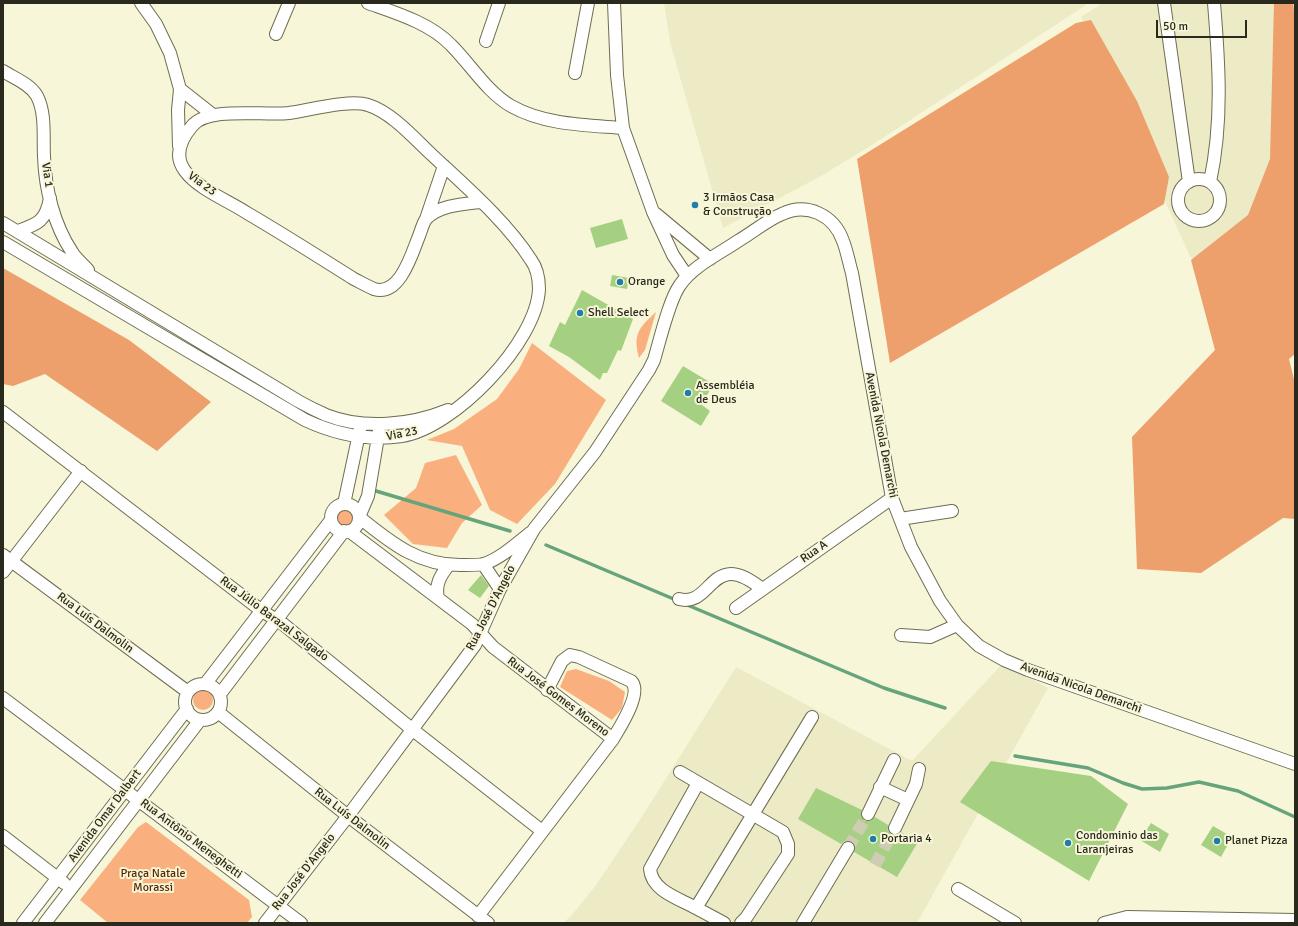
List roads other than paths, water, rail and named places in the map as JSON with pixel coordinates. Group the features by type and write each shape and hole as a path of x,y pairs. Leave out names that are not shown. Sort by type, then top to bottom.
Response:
{"street":[{"path":"141,3 156,24 170,53 180,88 178,110 179,146"},
{"path":"276,34 289,3"},
{"path":"368,3 399,14 430,29 451,44 492,90 510,105 530,115 555,122 623,128"},
{"path":"486,41 500,3"},
{"path":"575,73 588,3"},
{"path":"614,3 617,75 623,128 654,212 673,255 687,276"},
{"path":"1164,3 1189,182"},
{"path":"1210,182 1216,151 1218,126 1218,48 1214,3"},
{"name":"Via 1","path":"3,71 29,87 37,96 42,112 44,160 50,198 65,239 73,253 100,282"},
{"path":"180,88 213,115"},
{"name":"Via 23","path":"3,242 304,420 325,428 359,437 378,438 404,436 428,428 444,419 491,379 513,351 534,310 539,290 538,277 533,263 518,240 444,166 388,116 368,104 348,102 279,114 213,115 196,121 179,146 180,161 185,172 207,190 354,279 374,289 391,287 405,270 426,219 444,166"},
{"path":"1202,180 1210,182 1218,190 1220,196 1218,210 1209,219 1196,222 1185,216 1178,205 1180,192 1189,182 1202,180"},
{"path":"18,231 32,226 43,218 47,212 50,198"},
{"path":"426,219 436,212 453,205 481,202"},
{"name":"Avenida Nicola Demarchi","path":"687,276 710,259 782,214 797,210 815,211 836,226 843,240 852,273 892,498 911,547 940,601 957,625 979,646 1008,662 1295,764"},
{"path":"654,212 710,259"},
{"name":"Via 23","path":"3,223 298,401 327,416 380,424 410,422 460,405"},
{"path":"3,237 38,256 51,252 65,239"},
{"name":"Rua José D'Angelo","path":"265,923 413,730 475,645 500,589 534,529 595,452 649,370 654,360 674,295 687,276"},
{"name":"Rua Júlio Barazal Salgado","path":"3,412 262,611 284,624 413,730 542,831"},
{"path":"344,504 361,422"},
{"path":"220,694 346,531 356,526 368,496 380,424"},
{"path":"3,572 7,558 80,471"},
{"name":"Rua A","path":"736,608 892,498"},
{"path":"206,684 331,520 336,507 344,504 352,506 358,512 359,517 388,541 407,552 428,561 448,566 483,564 503,553 534,529"},
{"path":"900,519 952,512"},
{"path":"331,520 336,528 346,531"},
{"name":"Rua José Gomes Moreno","path":"346,531 472,624 493,647 547,690 613,739 478,916"},
{"name":"Rua Luís Dalmolin","path":"7,558 188,692"},
{"path":"483,564 500,589"},
{"path":"438,598 436,591 438,582 448,566"},
{"path":"679,599 687,601 696,598 715,579 728,574 740,575 749,579 762,589"},
{"path":"901,635 930,637 957,625"},
{"path":"547,690 562,661 570,656 579,657 631,681 635,687 635,691 626,716 613,739"},
{"path":"206,684 214,687 220,694 221,704 218,712 210,719 200,720 192,716 187,709 185,700 188,692 196,685 206,684"},
{"name":"Rua Antônio Meneghetti","path":"3,698 301,923"},
{"name":"Avenida Omar Dalbert","path":"23,923 187,709"},
{"name":"Rua Luís Dalmolin","path":"218,712 348,816 488,923"},
{"path":"696,908 812,717"},
{"name":"Avenida Omar Dalbert","path":"45,923 200,720"},
{"path":"868,814 894,760"},
{"path":"895,828 916,784 919,769"},
{"path":"680,772 783,832 788,844 788,854 742,923"},
{"path":"698,783 650,868 650,876 657,886 724,923"},
{"path":"880,788 908,800"},
{"path":"3,836 71,888"},
{"path":"803,923 848,848"},
{"path":"958,889 1015,923"},
{"path":"1104,923 1127,917 1295,920"}],"waterway":[{"path":"376,491 510,531"},
{"path":"546,545 676,600"},
{"path":"685,604 884,688 945,708"},
{"path":"1015,756 1088,768 1123,783 1142,789 1167,788 1199,782 1238,791 1295,817"}],"tunnel":[{"path":"848,848 868,814"},
{"path":"875,865 895,828"}],"place":[{"name":"3 Irmãos Casa & Construção","path":"695,205"},
{"name":"Orange","path":"620,282"},
{"name":"Shell Select","path":"580,313"},
{"name":"Assembléia de Deus","path":"688,393"},
{"name":"Portaria 4","path":"873,839"},
{"name":"Planet Pizza","path":"1217,841"},
{"name":"Condominio das Laranjeiras","path":"1068,843"}],"park label":[{"name":"Praça Natale Morassi","path":"153,881"}]}
